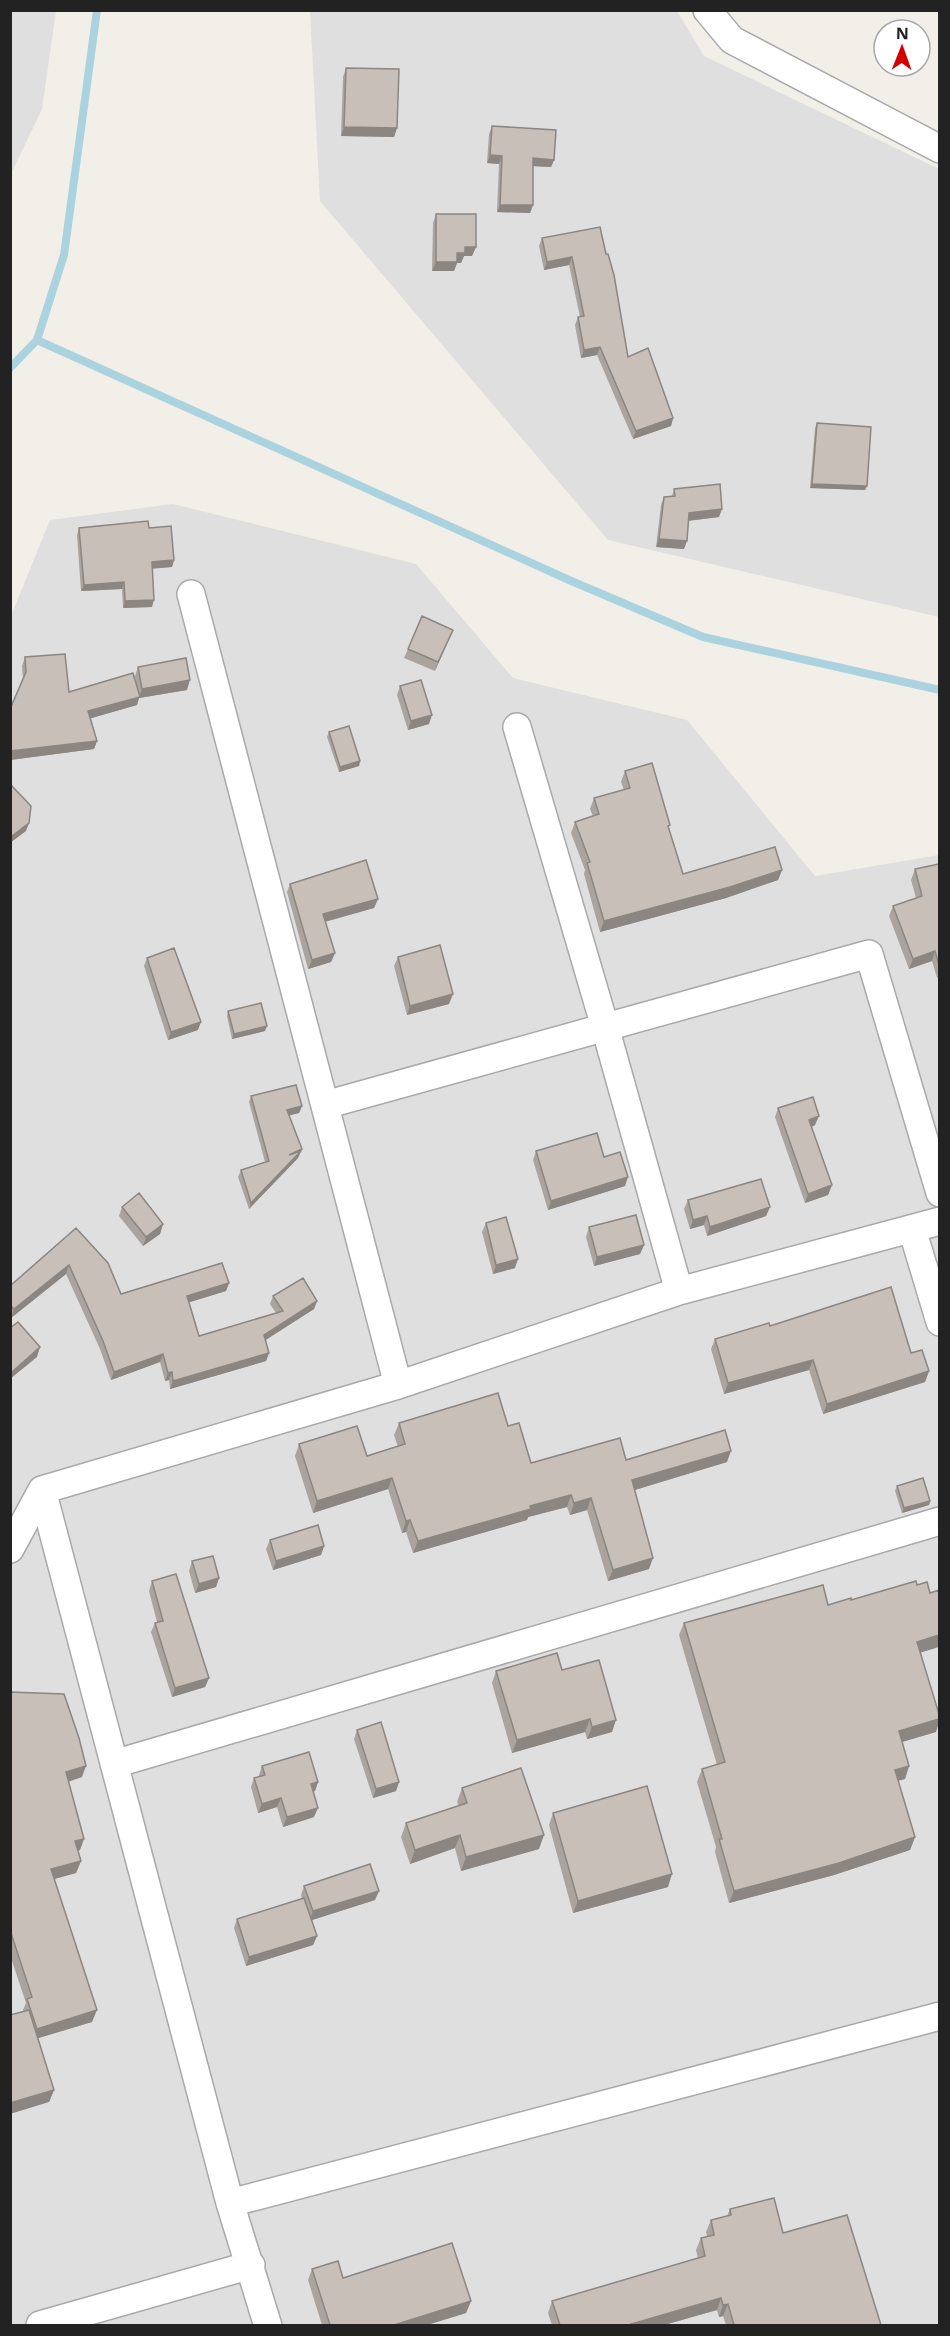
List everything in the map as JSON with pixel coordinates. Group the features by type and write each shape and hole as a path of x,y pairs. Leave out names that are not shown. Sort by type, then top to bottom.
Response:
{"street":[{"path":"707,10 732,40 939,149"},
{"path":"191,594 398,1385"},
{"path":"517,727 679,1291"},
{"path":"325,1105 869,954 939,1193"},
{"path":"10,1549 42,1490 398,1385 679,1291 939,1221"},
{"path":"912,1228 939,1322"},
{"path":"42,1490 230,2203 268,2325"},
{"path":"114,1764 939,1521"},
{"path":"230,2203 939,2016"},
{"path":"40,2325 251,2265"}],"shaded area":[{"path":"11,10 56,11 42,109 11,174"},
{"path":"310,11 677,11 704,56 939,169 939,617 608,540 320,201"},
{"path":"173,504 416,564 513,678 687,720 815,876 939,855 939,2325 11,2326 11,616 50,520"}],"building":[{"path":"346,68 399,69 397,128 344,127"},
{"path":"492,126 556,130 554,160 533,158 533,205 500,205 502,156 490,155"},
{"path":"436,214 476,214 476,247 465,247 465,253 457,253 457,262 436,262"},
{"path":"600,227 614,275 628,357 648,348 673,418 636,431 600,347 584,350 578,317 584,316 572,257 547,262 542,238"},
{"path":"817,423 871,427 867,486 812,484"},
{"path":"720,484 722,509 689,513 687,541 659,539 664,497 675,496 674,489"},
{"path":"148,521 149,528 171,526 174,560 152,562 154,600 125,601 124,582 84,585 79,528"},
{"path":"422,616 453,630 438,662 408,649"},
{"path":"65,654 69,692 133,673 140,697 88,711 97,741 10,751 10,709 26,672 25,657"},
{"path":"186,658 190,680 142,689 138,667"},
{"path":"421,680 432,715 411,721 400,686"},
{"path":"349,726 360,761 340,767 329,732"},
{"path":"652,763 683,874 775,847 782,870 730,887 604,921 587,863 590,862 575,822 599,814 594,798 630,788 625,771"},
{"path":"11,785 31,806 29,823 12,836 10,831"},
{"path":"366,860 378,899 323,914 335,953 312,960 290,884"},
{"path":"939,864 939,965 935,951 913,959 893,906 922,896 915,869"},
{"path":"440,945 453,994 410,1006 398,957"},
{"path":"174,948 201,1022 171,1032 147,958"},
{"path":"261,1003 267,1026 234,1034 228,1011"},
{"path":"296,1085 302,1106 287,1110 302,1149 289,1155 301,1151 251,1203 241,1170 269,1161 251,1096"},
{"path":"813,1097 819,1116 809,1120 832,1185 808,1194 778,1108"},
{"path":"597,1133 604,1157 620,1152 628,1177 551,1201 536,1151"},
{"path":"761,1179 770,1207 710,1227 707,1216 693,1220 688,1200"},
{"path":"139,1193 163,1224 146,1237 122,1207"},
{"path":"636,1215 644,1245 597,1257 589,1227"},
{"path":"506,1217 518,1259 496,1265 486,1223"},
{"path":"76,1228 108,1263 121,1294 222,1263 229,1283 187,1296 199,1336 283,1311 273,1296 303,1278 317,1301 264,1335 269,1353 173,1381 172,1372 168,1373 163,1354 114,1372 103,1341 69,1265 14,1309 10,1305 10,1286"},
{"path":"891,1287 911,1353 922,1350 929,1371 827,1404 813,1360 728,1383 715,1339 769,1323 770,1326"},
{"path":"18,1322 40,1347 12,1372 10,1370 10,1328"},
{"path":"498,1393 508,1426 519,1423 531,1463 620,1438 626,1460 725,1430 731,1451 632,1480 653,1558 613,1570 591,1498 574,1503 571,1495 530,1506 531,1509 418,1541 410,1520 406,1521 392,1478 317,1501 299,1444 357,1426 367,1456 405,1444 399,1423"},
{"path":"923,1478 930,1501 904,1508 897,1486"},
{"path":"318,1525 324,1546 276,1561 270,1540"},
{"path":"213,1556 219,1578 199,1584 192,1561"},
{"path":"176,1574 209,1678 175,1688 155,1623 163,1621 152,1581"},
{"path":"916,1581 917,1585 927,1582 930,1593 939,1590 939,1635 917,1642 939,1719 899,1731 909,1766 895,1770 915,1837 839,1863 734,1891 702,1769 725,1762 684,1623 823,1585 828,1605"},
{"path":"557,1653 562,1670 599,1660 616,1720 592,1727 590,1719 517,1740 496,1671"},
{"path":"10,1692 64,1694 86,1766 66,1772 84,1839 75,1841 81,1861 51,1869 97,2010 37,2029 27,1999 32,1997 10,1930"},
{"path":"381,1722 399,1782 376,1789 357,1730"},
{"path":"309,1752 318,1782 311,1784 318,1808 287,1817 281,1798 262,1804 254,1778 265,1775 262,1766"},
{"path":"521,1768 544,1835 466,1857 460,1835 415,1850 406,1823 467,1803 462,1788"},
{"path":"647,1786 672,1874 578,1901 553,1813"},
{"path":"370,1864 379,1891 313,1911 304,1886"},
{"path":"304,1898 317,1936 249,1957 237,1919"},
{"path":"29,2010 54,2090 10,2103 10,2015"},
{"path":"774,2198 783,2233 847,2215 881,2325 734,2325 728,2304 723,2305 721,2298 628,2325 560,2325 552,2301 705,2256 701,2238 714,2235 711,2220 731,2215 730,2209"},
{"path":"452,2243 471,2301 394,2325 330,2325 312,2269 338,2261 343,2278"}],"waterway":[{"path":"10,368 37,340 64,255 97,10"},
{"path":"37,340 569,580 703,637 940,690"}]}
